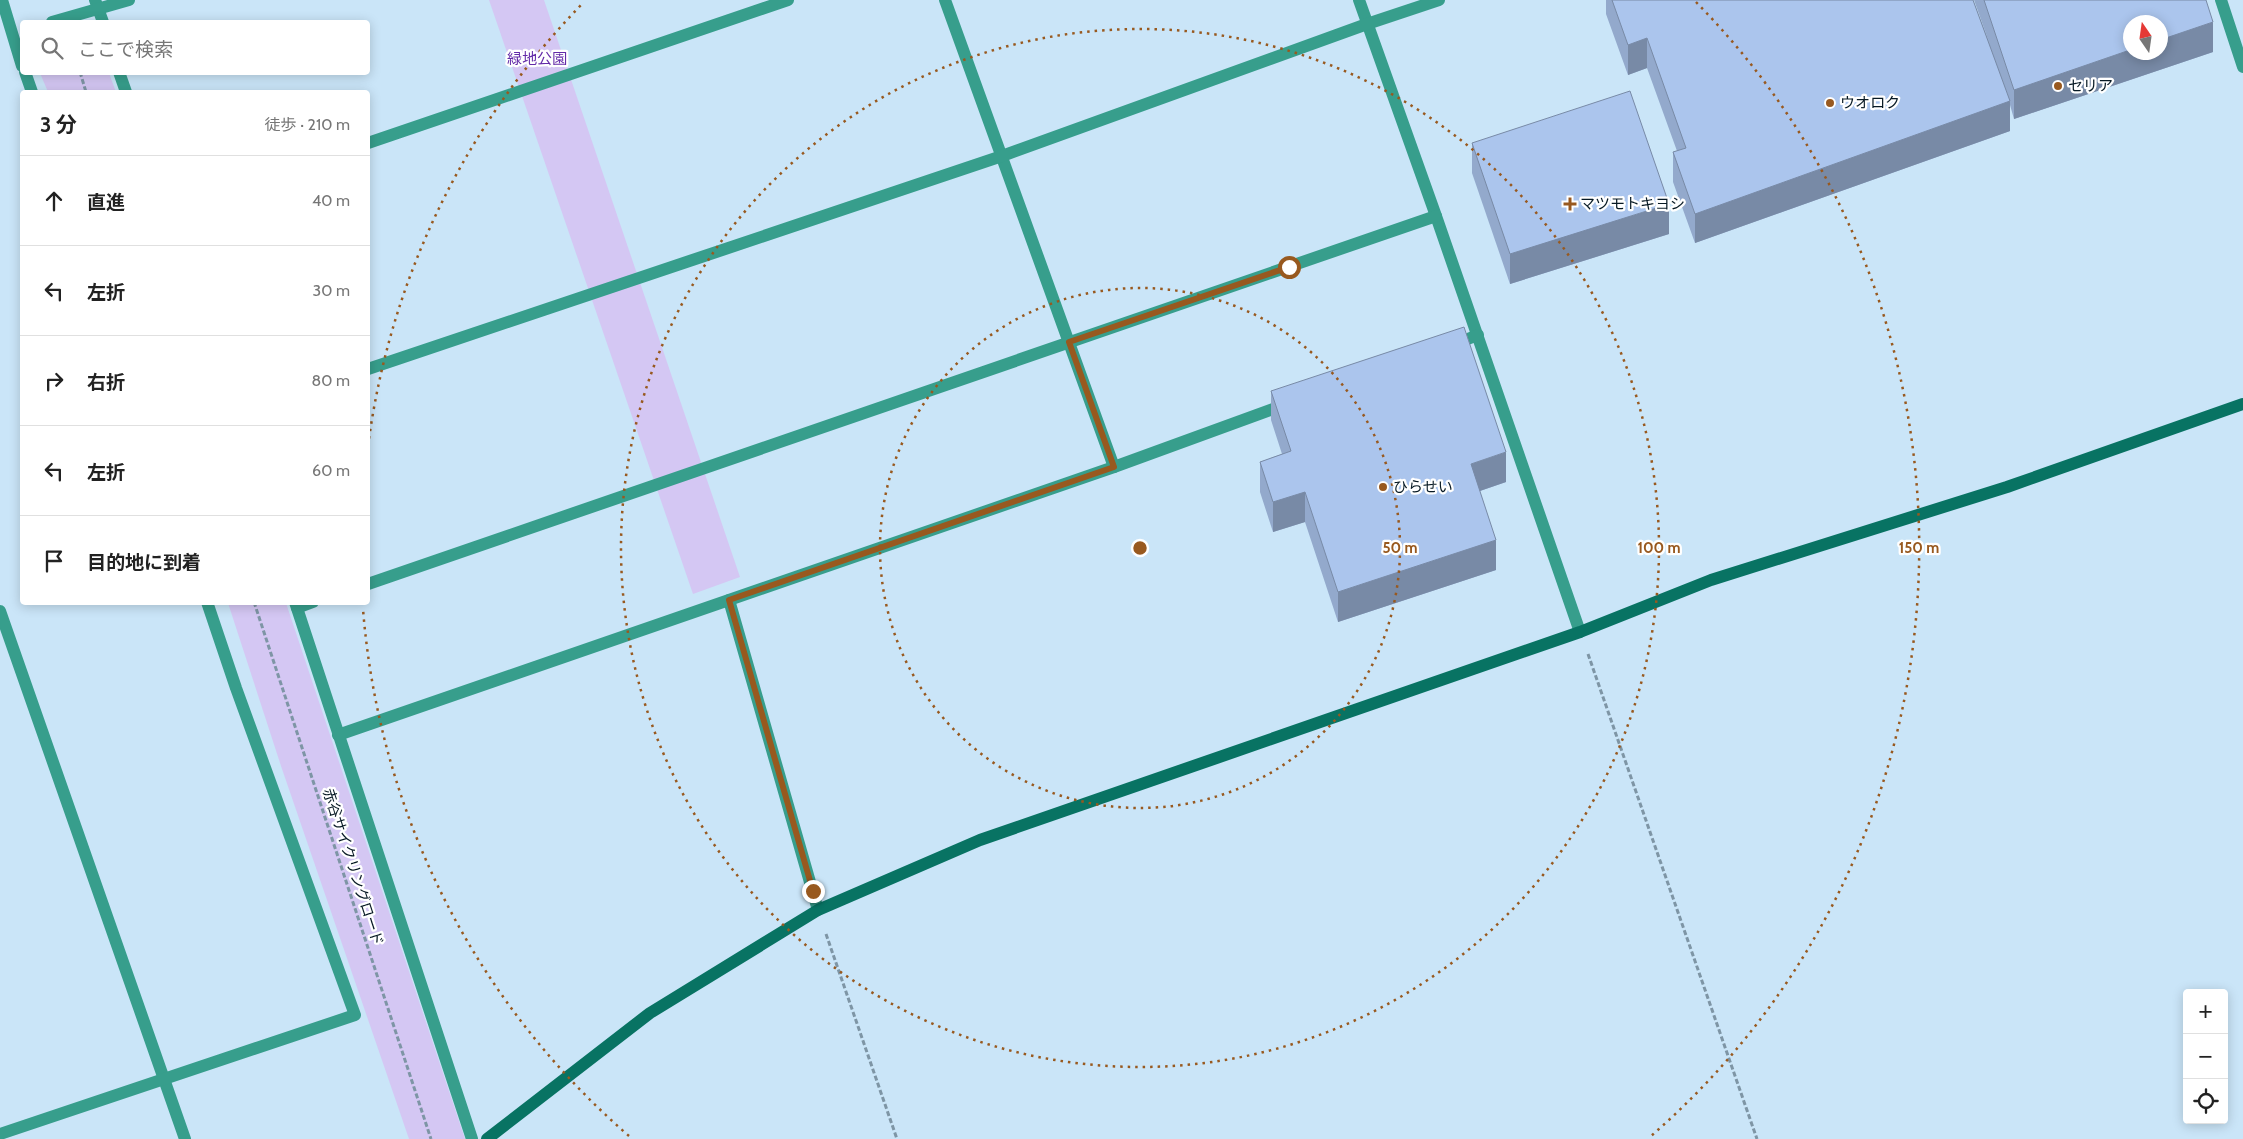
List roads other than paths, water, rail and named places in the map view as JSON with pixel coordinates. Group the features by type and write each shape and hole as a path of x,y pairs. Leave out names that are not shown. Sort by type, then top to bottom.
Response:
{"street":[{"path":"2,0 3,14 17,31 20,52"},
{"path":"57,20 97,5 129,0"},
{"path":"370,142 788,0"},
{"path":"945,0 1114,467"},
{"path":"1359,0 1580,632"},
{"path":"370,368 1002,156 1366,24 1439,0"},
{"path":"2221,0 2243,67"},
{"path":"97,5 102,20"},
{"path":"26,75 31,90"},
{"path":"120,75 125,90"},
{"path":"370,583 1436,216"},
{"path":"1440,349 1478,336"},
{"path":"338,735 1114,467 1301,400"},
{"path":"486,1139 650,1013 818,910 980,840 1580,632 1711,580 2007,487 2243,404"},
{"path":"729,600 818,910"},
{"path":"0,1134 355,1015 236,688 208,605"},
{"path":"296,605 472,1139"},
{"path":"0,611 185,1139"}],"place":[{"name":"セリア","path":"2058,86"},
{"name":"ウオロク","path":"1830,103"},
{"name":"マツモトキヨシ","path":"1570,204"},
{"name":"ひらせい","path":"1383,487"}],"park label":[{"name":"緑地公園","path":"537,59"}]}
